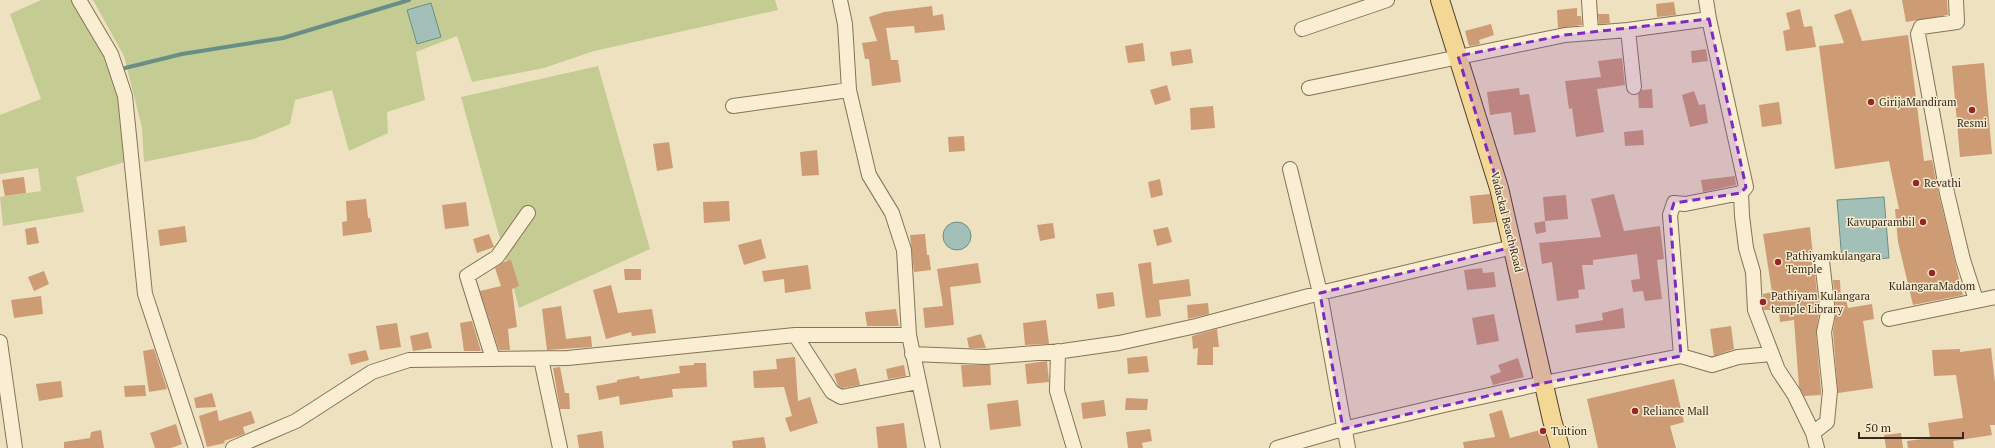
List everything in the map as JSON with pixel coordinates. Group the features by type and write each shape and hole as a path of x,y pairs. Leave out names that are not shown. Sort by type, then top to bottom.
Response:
{"main road":[{"name":"Vadackal Beach Road","path":"1440,0 1499,188 1560,448"}],"street":[{"path":"79,0 111,54 125,96 145,294 196,448"},
{"path":"840,0 845,24 849,90 869,175 892,213 904,250 909,335 933,448"},
{"path":"1302,29 1387,0"},
{"path":"1589,0 1591,33"},
{"path":"1681,356 1670,214 1674,204 1685,204 1741,193 1746,187 1706,0"},
{"path":"1956,0 1957,22 1921,27 1918,34 1947,193 1963,260 1976,300"},
{"path":"1309,88 1565,35 1628,30 1709,19"},
{"path":"1628,30 1634,86"},
{"path":"733,106 849,90"},
{"path":"1290,169 1320,292 1343,429 1348,448"},
{"path":"1741,193 1746,248 1753,272 1755,310 1778,370 1794,394 1813,433 1817,448"},
{"path":"493,359 467,276 497,256 528,213"},
{"path":"912,354 984,357 1058,351 1120,343 1196,326 1320,292 1513,247"},
{"path":"1813,433 1827,422 1830,391 1824,332 1828,313 1822,261"},
{"path":"1889,319 1995,297"},
{"path":"233,448 296,421 372,372 409,360 568,358 795,335 909,335"},
{"path":"795,335 836,396 841,397 918,382"},
{"path":"0,342 15,448"},
{"path":"1058,351 1056,391 1074,448"},
{"path":"1277,448 1343,429 1544,383 1681,356 1712,365 1738,357 1772,354"},
{"path":"541,359 560,448"}],"highlighted area":[{"path":"1709,19 1746,187 1741,193 1674,203 1670,215 1681,356 1544,383 1343,429 1320,293 1513,247 1499,188 1458,56 1565,35"}],"green space":[{"path":"41,0 73,0 112,68 124,124 125,162 76,177 84,212 3,226 0,197 41,191 38,168 0,174 0,115 41,99 10,14"},
{"path":"93,0 775,0 778,10 594,51 544,68 472,82 457,36 416,52 425,100 387,112 388,133 349,151 332,90 295,100 290,124 254,139 144,162 142,128 124,56"},
{"path":"598,66 650,249 519,308 461,97"}],"water":[{"path":"431,3 441,37 417,44 407,10"},
{"path":"1884,197 1889,258 1842,261 1837,200"},
{"path":"957,222 967,226 971,236 967,246 957,250 947,246 943,236 947,226"}],"building":[{"path":"1902,0 1947,0 1948,15 1906,22"},
{"path":"1674,2 1676,15 1657,17 1656,4"},
{"path":"932,6 933,16 943,14 945,30 915,33 914,26 886,28 891,60 898,60 901,82 872,86 869,59 865,59 862,43 877,41 869,17 884,12"},
{"path":"1577,8 1577,16 1581,16 1582,25 1558,28 1557,10"},
{"path":"1800,9 1804,27 1812,26 1816,47 1786,51 1783,31 1790,29 1786,13"},
{"path":"1851,9 1862,41 1908,35 1924,161 1932,160 1963,295 1913,305 1898,242 1895,209 1899,209 1889,161 1835,169 1819,46 1844,43 1834,15"},
{"path":"1598,14 1609,14 1610,23 1599,24"},
{"path":"1491,24 1494,35 1479,40 1480,44 1469,46 1465,31"},
{"path":"1143,43 1145,61 1128,63 1125,46"},
{"path":"1191,49 1193,63 1172,66 1170,52"},
{"path":"1706,49 1708,61 1692,63 1691,51"},
{"path":"1622,58 1625,85 1597,89 1604,132 1576,137 1572,108 1569,109 1565,81 1601,77 1598,61"},
{"name":"Resmi","path":"1984,63 1992,154 1960,157 1952,66"},
{"path":"1167,85 1171,100 1155,105 1150,90"},
{"path":"1519,88 1520,95 1529,94 1536,132 1514,135 1511,112 1490,115 1487,92"},
{"path":"1652,89 1653,108 1639,108 1638,94 1642,90"},
{"path":"1694,91 1699,105 1705,104 1708,123 1690,127 1682,95"},
{"path":"1779,102 1782,124 1762,127 1759,105"},
{"path":"1213,106 1215,128 1191,130 1190,108"},
{"path":"1643,130 1644,145 1625,146 1624,132"},
{"path":"964,136 965,151 949,152 948,137"},
{"path":"669,142 673,168 657,171 653,144"},
{"path":"817,150 819,175 802,176 800,152"},
{"path":"1735,176 1736,185 1703,192 1701,180"},
{"path":"24,177 26,193 5,196 2,180"},
{"path":"1160,179 1163,195 1151,198 1148,182"},
{"path":"1490,194 1496,222 1473,224 1470,196"},
{"path":"1614,194 1624,231 1660,226 1664,259 1657,260 1662,299 1645,301 1643,291 1633,292 1631,280 1640,279 1637,254 1593,260 1593,265 1582,265 1585,289 1578,290 1579,298 1557,301 1552,262 1542,264 1539,243 1601,237 1591,199"},
{"path":"1566,195 1568,219 1545,221 1543,197"},
{"path":"366,199 368,218 370,218 372,232 343,236 342,222 347,221 346,201"},
{"path":"729,201 730,221 704,223 703,202"},
{"path":"466,202 469,226 445,229 442,205"},
{"path":"1545,221 1546,232 1536,234 1534,223"},
{"path":"1053,223 1055,238 1040,241 1037,225"},
{"path":"185,226 187,242 160,246 158,230"},
{"path":"36,227 39,243 27,245 25,229"},
{"path":"1168,227 1172,242 1157,246 1153,230"},
{"path":"1810,227 1819,313 1816,333 1821,395 1804,396 1799,387 1794,320 1780,322 1779,310 1764,310 1763,308 1763,294 1772,292 1763,234"},
{"path":"489,234 494,247 477,253 473,239"},
{"path":"925,234 927,255 929,255 931,270 914,272 910,235"},
{"path":"761,239 766,258 744,265 738,245"},
{"path":"511,260 519,286 512,289 517,327 508,329 510,350 499,350 480,291 501,286 495,268 504,262"},
{"path":"1151,262 1153,284 1189,279 1191,296 1159,300 1161,316 1146,318 1138,264"},
{"path":"978,263 981,283 950,287 954,325 925,328 923,308 943,306 937,269"},
{"path":"808,265 811,289 785,293 784,279 764,282 762,271"},
{"path":"1482,268 1483,273 1494,272 1496,287 1467,290 1464,270"},
{"path":"624,269 641,269 641,280 625,280"},
{"path":"44,271 49,284 34,291 28,277"},
{"path":"1833,280 1840,280 1841,299 1846,299 1848,308 1872,304 1874,319 1863,321 1873,388 1838,393 1833,332 1836,312"},
{"path":"611,285 618,313 652,309 656,333 632,336 631,332 606,339 593,290"},
{"path":"1113,292 1115,306 1098,309 1096,294"},
{"path":"41,296 43,314 14,318 11,300"},
{"path":"1208,303 1209,314 1188,319 1187,305"},
{"path":"561,306 566,339 591,336 592,347 547,350 542,309"},
{"path":"1623,308 1625,328 1576,333 1575,325 1603,320 1602,313"},
{"path":"896,309 899,326 867,326 865,312"},
{"path":"1494,314 1499,341 1477,345 1472,318"},
{"path":"1046,320 1049,344 1025,345 1023,323"},
{"path":"472,321 481,351 464,351 460,323"},
{"path":"397,323 401,347 380,350 376,326"},
{"path":"1731,326 1734,349 1714,356 1710,329"},
{"path":"1217,329 1219,347 1213,347 1213,365 1197,365 1198,348 1193,349 1192,336"},
{"path":"428,332 432,348 413,351 410,336"},
{"path":"981,334 986,348 969,348 967,338"},
{"path":"1991,348 1995,383 1995,425 1990,425 1992,435 1953,441 1954,448 1908,448 1907,441 1930,438 1928,423 1963,418 1956,375 1934,376 1932,350 1960,349 1960,352"},
{"path":"154,349 167,389 149,392 143,351"},
{"path":"366,350 369,360 351,365 348,354"},
{"path":"1147,356 1149,372 1128,374 1127,358"},
{"path":"795,357 798,401 810,397 818,423 790,432 785,418 792,416 784,387 754,388 753,371 777,369 776,359"},
{"path":"1518,358 1524,377 1493,385 1490,376 1501,372 1498,365"},
{"path":"1047,361 1049,382 1027,384 1025,364"},
{"path":"694,363 706,363 707,387 672,389 673,397 620,405 619,396 599,400 596,386 639,376 640,379 680,373 679,366 694,365"},
{"path":"904,365 906,376 888,379 886,369"},
{"path":"961,365 990,365 991,385 963,387"},
{"path":"560,367 565,393 569,393 570,409 560,409 553,368"},
{"path":"856,368 860,385 842,388 838,386 834,374"},
{"name":"Reliance Mall","path":"1674,379 1684,422 1670,426 1676,448 1598,448 1587,399"},
{"path":"61,381 63,397 39,401 36,384"},
{"path":"145,385 146,396 125,397 124,386"},
{"path":"212,393 216,407 196,408 194,398"},
{"path":"1126,398 1148,399 1147,410 1125,410"},
{"path":"1018,400 1021,426 990,430 987,404"},
{"path":"1104,400 1106,416 1083,419 1081,403"},
{"path":"217,410 219,421 251,411 255,423 243,427 245,434 224,441 225,443 207,447 199,416"},
{"path":"1502,410 1510,438 1544,429 1549,448 1464,448 1463,442 1495,437 1489,414"},
{"path":"904,423 907,448 878,448 876,427"},
{"path":"176,424 182,444 171,448 155,448 150,433"},
{"path":"1150,429 1152,441 1142,443 1143,448 1128,448 1126,432"},
{"path":"101,430 104,448 64,448 64,442 90,438 91,432"},
{"path":"602,431 604,448 579,448 577,435"},
{"path":"1901,433 1903,448 1886,448 1884,435"},
{"path":"764,437 766,448 733,448 732,441"}],"waterway":[{"path":"125,68 182,54 283,38 409,0"}],"place":[{"name":"GirijaMandiram","path":"1871,102"},
{"name":"Resmi","path":"1972,110"},
{"name":"Revathi","path":"1916,183"},
{"name":"Kavuparambil","path":"1923,222"},
{"name":"Pathiyamkulangara Temple","path":"1778,262"},
{"name":"KulangaraMadom","path":"1932,273"},
{"name":"Pathiyam Kulangara temple Library","path":"1763,302"},
{"name":"Reliance Mall","path":"1635,411"},
{"name":"Tuition","path":"1543,431"}]}
